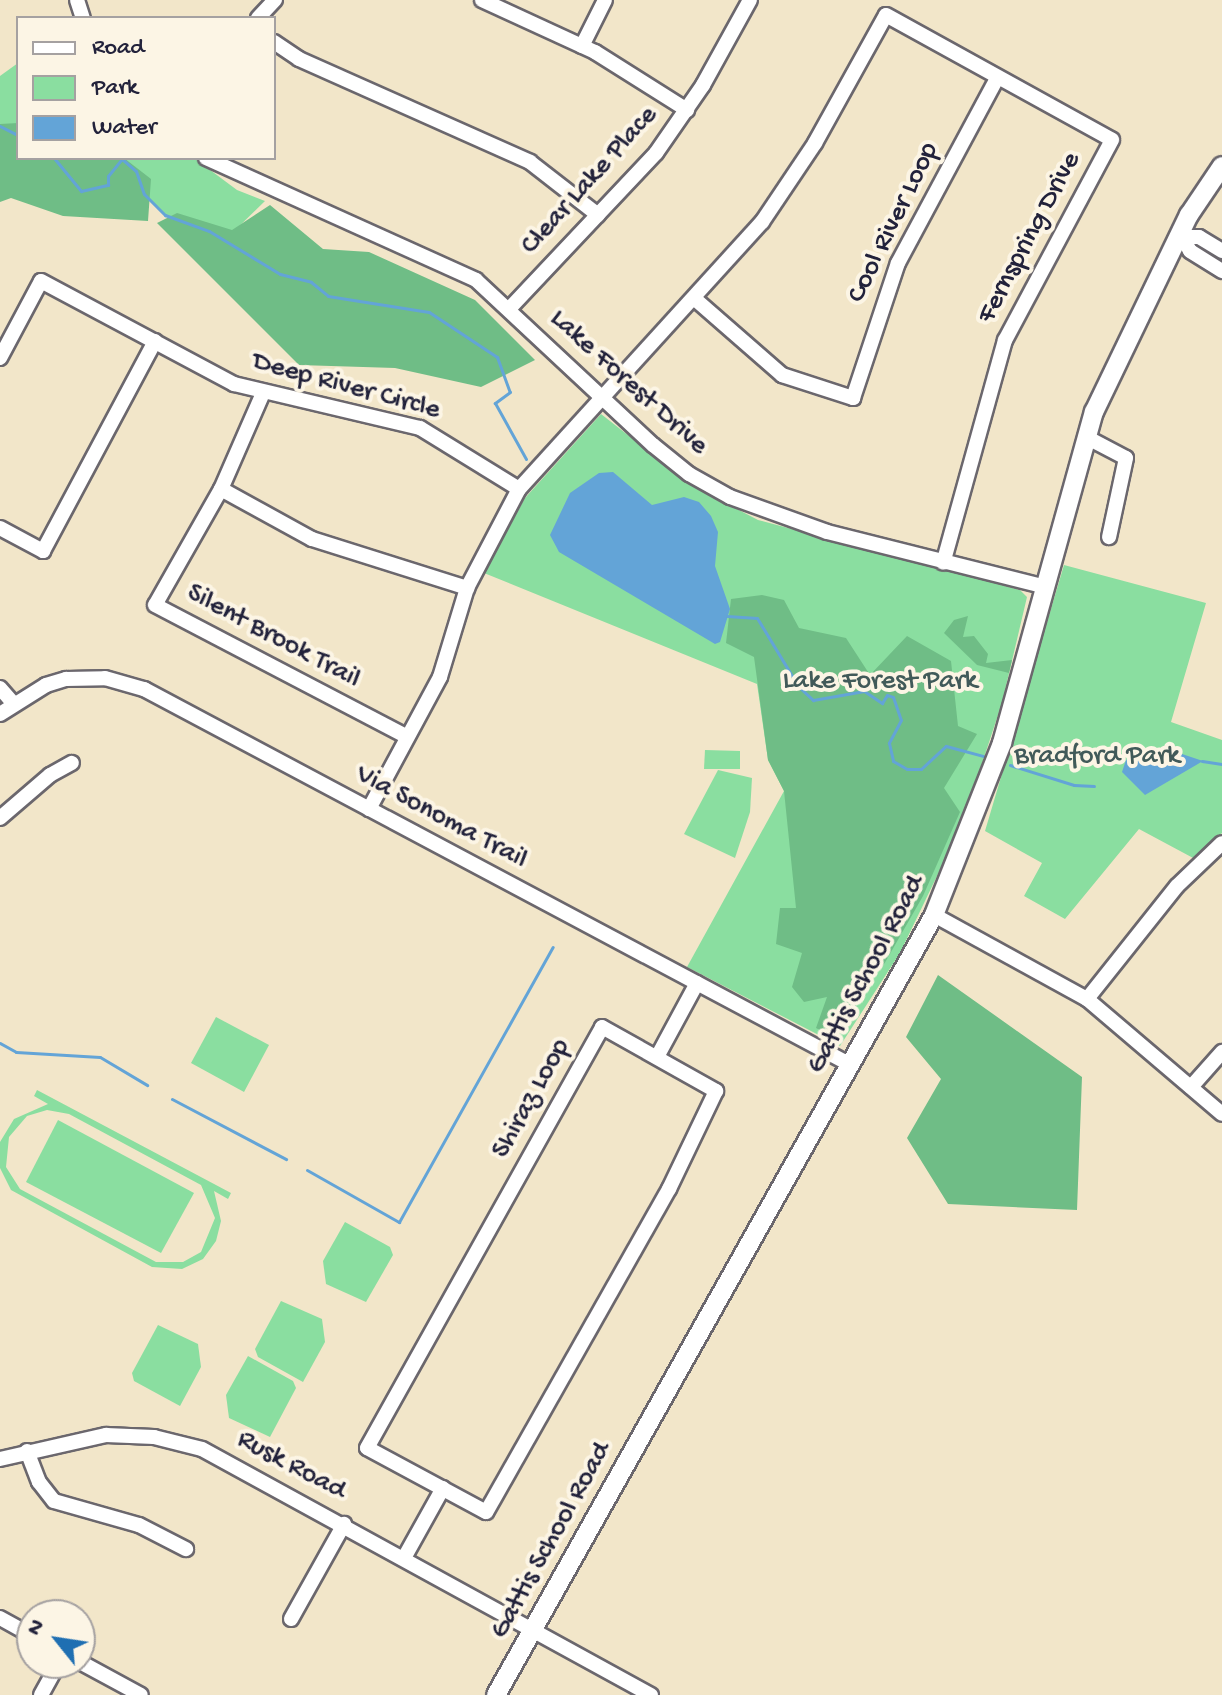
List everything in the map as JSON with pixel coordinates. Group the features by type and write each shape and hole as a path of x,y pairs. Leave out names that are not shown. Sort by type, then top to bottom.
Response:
{"main road":[{"name":"Gattis School Road","path":"496,1695 934,915 991,778 1086,437 1119,356 1182,237 1189,215 1222,166"},
{"name":"Gattis School Road","path":"1182,237 1199,222 1222,186"}],"street":[{"path":"260,16 275,0"},
{"path":"482,0 582,46 687,110"},
{"path":"582,46 605,0"},
{"name":"Clear Lake Place","path":"509,309 598,215 687,110 750,0"},
{"name":"Fernspring Drive","path":"369,809 440,677 467,588 519,489 695,299 790,183 886,15 1112,140 1005,340 943,563"},
{"path":"276,43 299,59 530,162 598,215"},
{"name":"Cool River Loop","path":"695,299 782,375 853,398 898,263 997,78"},
{"name":"Lake Forest Drive","path":"210,160 460,271 509,309 601,397 689,474 730,497 827,532 1042,586"},
{"path":"1222,251 1199,237 1182,237 1190,251 1222,271"},
{"name":"Deep River Circle","path":"0,358 41,281 234,384 420,428 519,489"},
{"path":"0,528 43,551 155,341"},
{"name":"Silent Brook Trail","path":"263,393 221,489 155,605 407,737"},
{"path":"1086,437 1126,458 1109,537"},
{"path":"221,489 312,539 467,588"},
{"name":"Via Sonoma Trail","path":"0,714 13,703 66,679 91,677 130,683 851,1065"},
{"path":"0,688 13,703"},
{"path":"0,818 50,775 72,763"},
{"path":"1087,999 1177,886 1222,843"},
{"path":"934,915 1087,999 1222,1114"},
{"path":"657,1057 697,983"},
{"name":"Shiraz Loop","path":"602,1027 657,1057 716,1091 675,1177 486,1512 367,1448 602,1027"},
{"path":"1191,1087 1222,1052"},
{"name":"Rusk Road","path":"0,1459 106,1435 170,1440 217,1455 651,1695"},
{"path":"27,1451 43,1490 60,1505 139,1525 186,1549"},
{"path":"404,1558 443,1488"},
{"path":"291,1619 344,1524"},
{"path":"96,1671 141,1695"}],"green space":[{"path":"16,64 16,134 0,128 0,76"},
{"path":"16,123 16,160 127,160 151,179 148,221 63,216 11,198 0,202 0,124"},
{"path":"59,160 197,160 237,190 265,201 225,240 165,215 144,194"},
{"path":"270,205 323,249 369,252 475,300 535,360 481,387 395,368 299,365 157,223 177,213 232,230"},
{"name":"Lake Forest Park","path":"601,414 693,486 758,520 1020,590 1027,597 1002,703 962,824 900,953 840,1046 687,967 784,791 768,760 757,684 484,573 525,498"},
{"name":"Bradford Park","path":"1064,565 1206,603 1171,722 1222,740 1222,833 1195,859 1139,829 1065,919 1024,896 1042,863 985,831"},
{"path":"762,595 784,600 799,628 846,638 870,675 907,636 951,661 958,726 977,734 944,788 960,812 923,896 883,966 860,982 855,1009 836,1038 816,1028 827,997 804,1002 792,987 802,953 776,944 780,908 796,908 784,791 768,760 754,657 726,643 731,599"},
{"path":"968,616 963,637 974,636 988,654 986,663 1012,660 1009,673 977,665 944,633 954,620"},
{"path":"705,750 740,751 740,769 704,769"},
{"path":"718,770 752,778 750,812 735,858 684,834"},
{"path":"938,975 1082,1077 1077,1210 948,1204 907,1138 941,1079 906,1037"},
{"path":"216,1017 269,1045 244,1092 191,1063"},
{"path":"37,1090 231,1193 228,1199 214,1191 221,1221 216,1241 203,1259 182,1269 152,1267 11,1190 0,1168 0,1142 14,1119 48,1104 34,1096","holes":["47,1110 69,1114 201,1185 215,1218 201,1252 183,1262 156,1262 20,1189 6,1167 9,1137 27,1116"]},
{"path":"58,1120 194,1193 161,1253 26,1182"},
{"path":"345,1222 390,1247 393,1255 366,1302 326,1284 323,1261"},
{"path":"281,1301 322,1319 325,1342 303,1382 258,1357 255,1349"},
{"path":"158,1325 198,1344 201,1367 180,1406 134,1381 132,1373"},
{"path":"248,1356 293,1381 296,1388 270,1437 229,1418 226,1395"}],"water":[{"path":"613,472 652,505 684,497 699,502 711,516 718,532 715,566 730,609 720,642 715,644 559,552 550,535 570,493 599,473"},
{"path":"1142,752 1179,753 1203,761 1145,795 1122,772 1126,760"}],"waterway":[{"path":"0,126 16,134"},
{"path":"56,160 81,191 108,185 108,176 121,160"},
{"path":"123,160 136,171 144,194 165,215 209,231 280,274 311,282 328,296 429,312 497,357 510,392 495,403 526,459"},
{"path":"727,616 757,618 798,686 813,700 864,691 882,703 887,695 893,697 901,720 889,743 893,761 907,769 921,769 946,746 984,756"},
{"path":"1202,761 1222,764"},
{"path":"1010,765 1074,785 1094,786"},
{"path":"307,1170 399,1222 553,947"},
{"path":"0,1043 16,1052 100,1057 147,1085"},
{"path":"172,1099 286,1159"}]}
